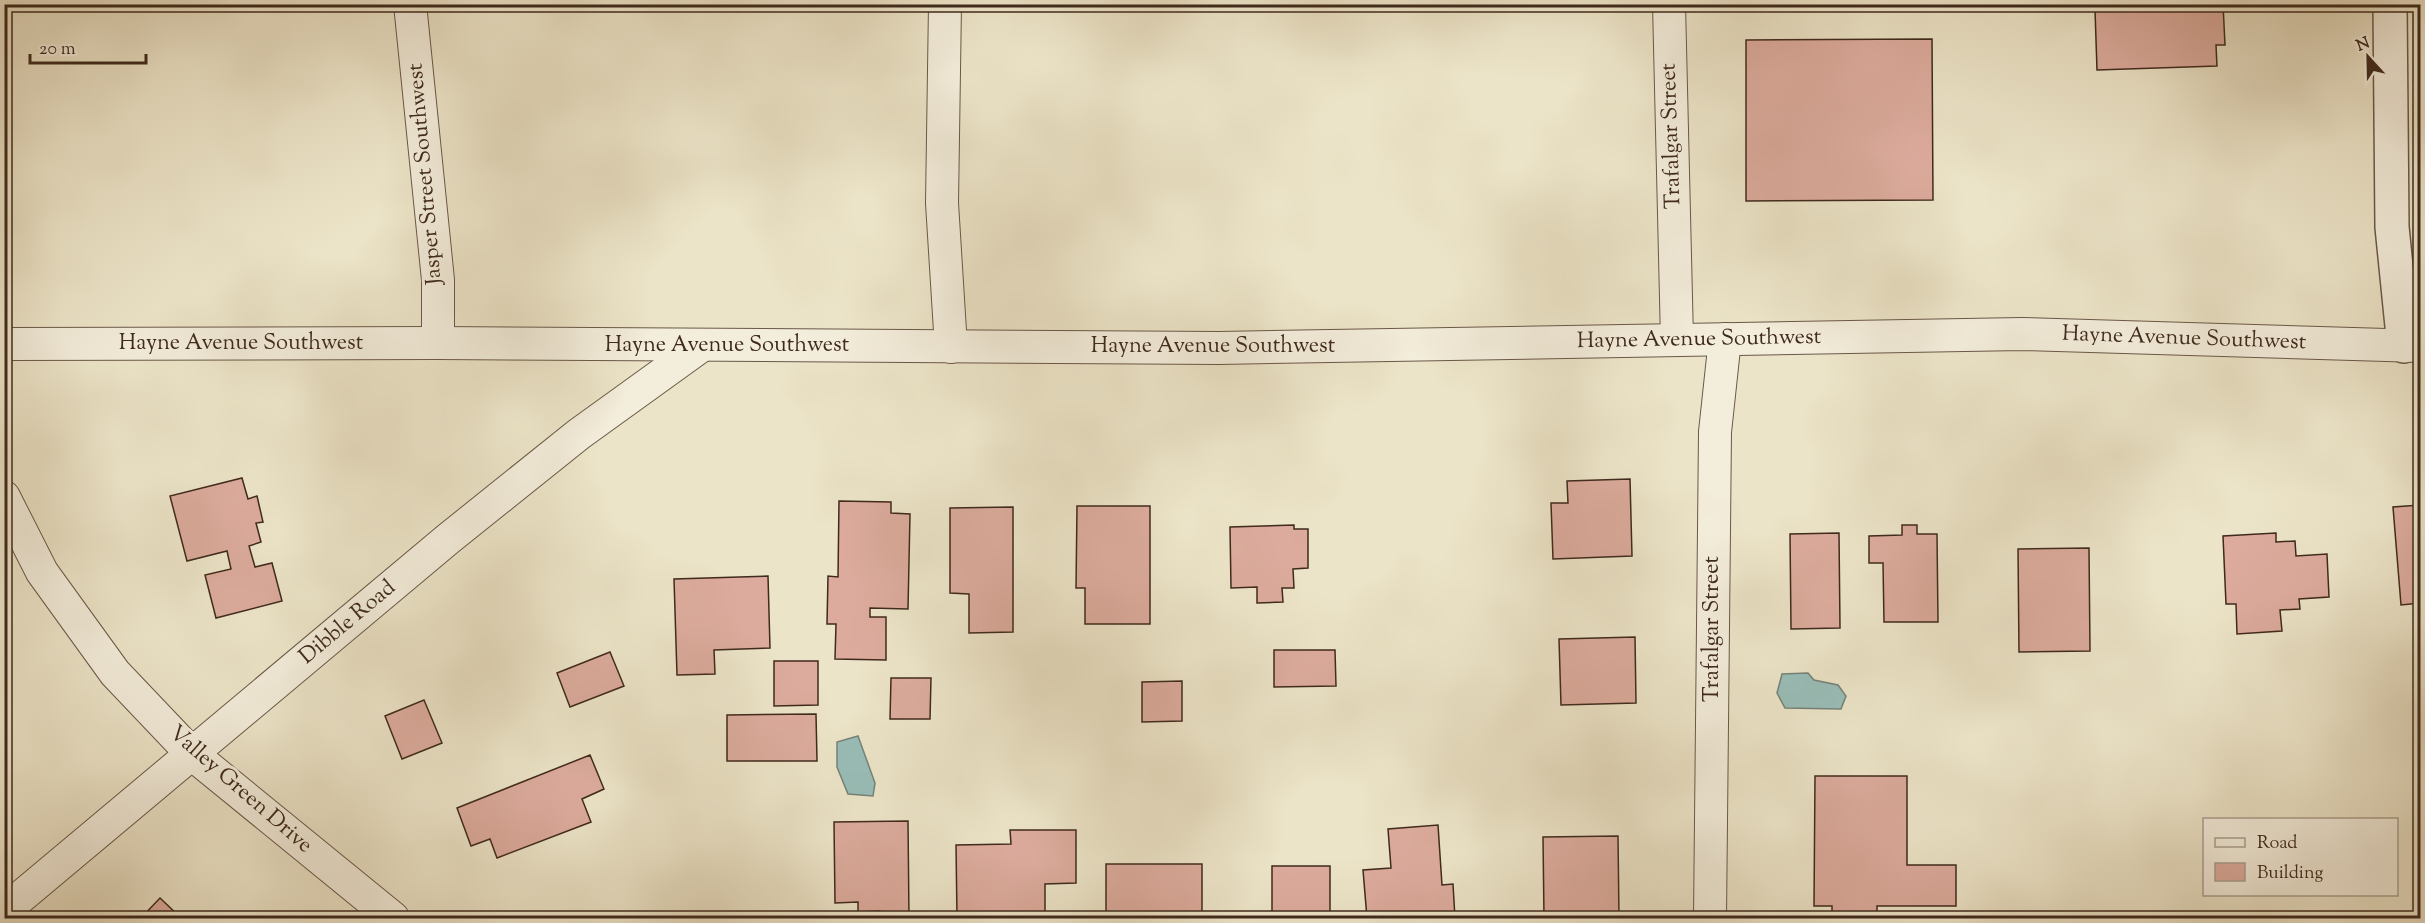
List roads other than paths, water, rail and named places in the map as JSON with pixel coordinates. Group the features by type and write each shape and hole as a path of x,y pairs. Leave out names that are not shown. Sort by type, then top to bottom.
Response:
{"street":[{"name":"Jasper Street Southwest","path":"410,4 438,280 438,343"},
{"path":"945,4 942,203 951,347"},
{"name":"Trafalgar Street","path":"1669,4 1677,340"},
{"path":"2390,4 2392,226 2412,346"},
{"name":"Hayne Avenue Southwest","path":"4,344 438,343 1219,348 2022,334 2412,346"},
{"name":"Trafalgar Street","path":"1710,918 1715,432 1725,339"},
{"name":"Dibble Road","path":"4,911 448,539 579,434 701,346"},
{"name":"Valley Green Drive","path":"4,497 42,572 115,674 192,754 393,918"}],"water":[{"path":"1808,673 1814,680 1838,685 1846,696 1841,709 1785,708 1777,693 1782,674"},
{"path":"858,736 875,783 873,796 848,794 837,767 837,742"}]}
